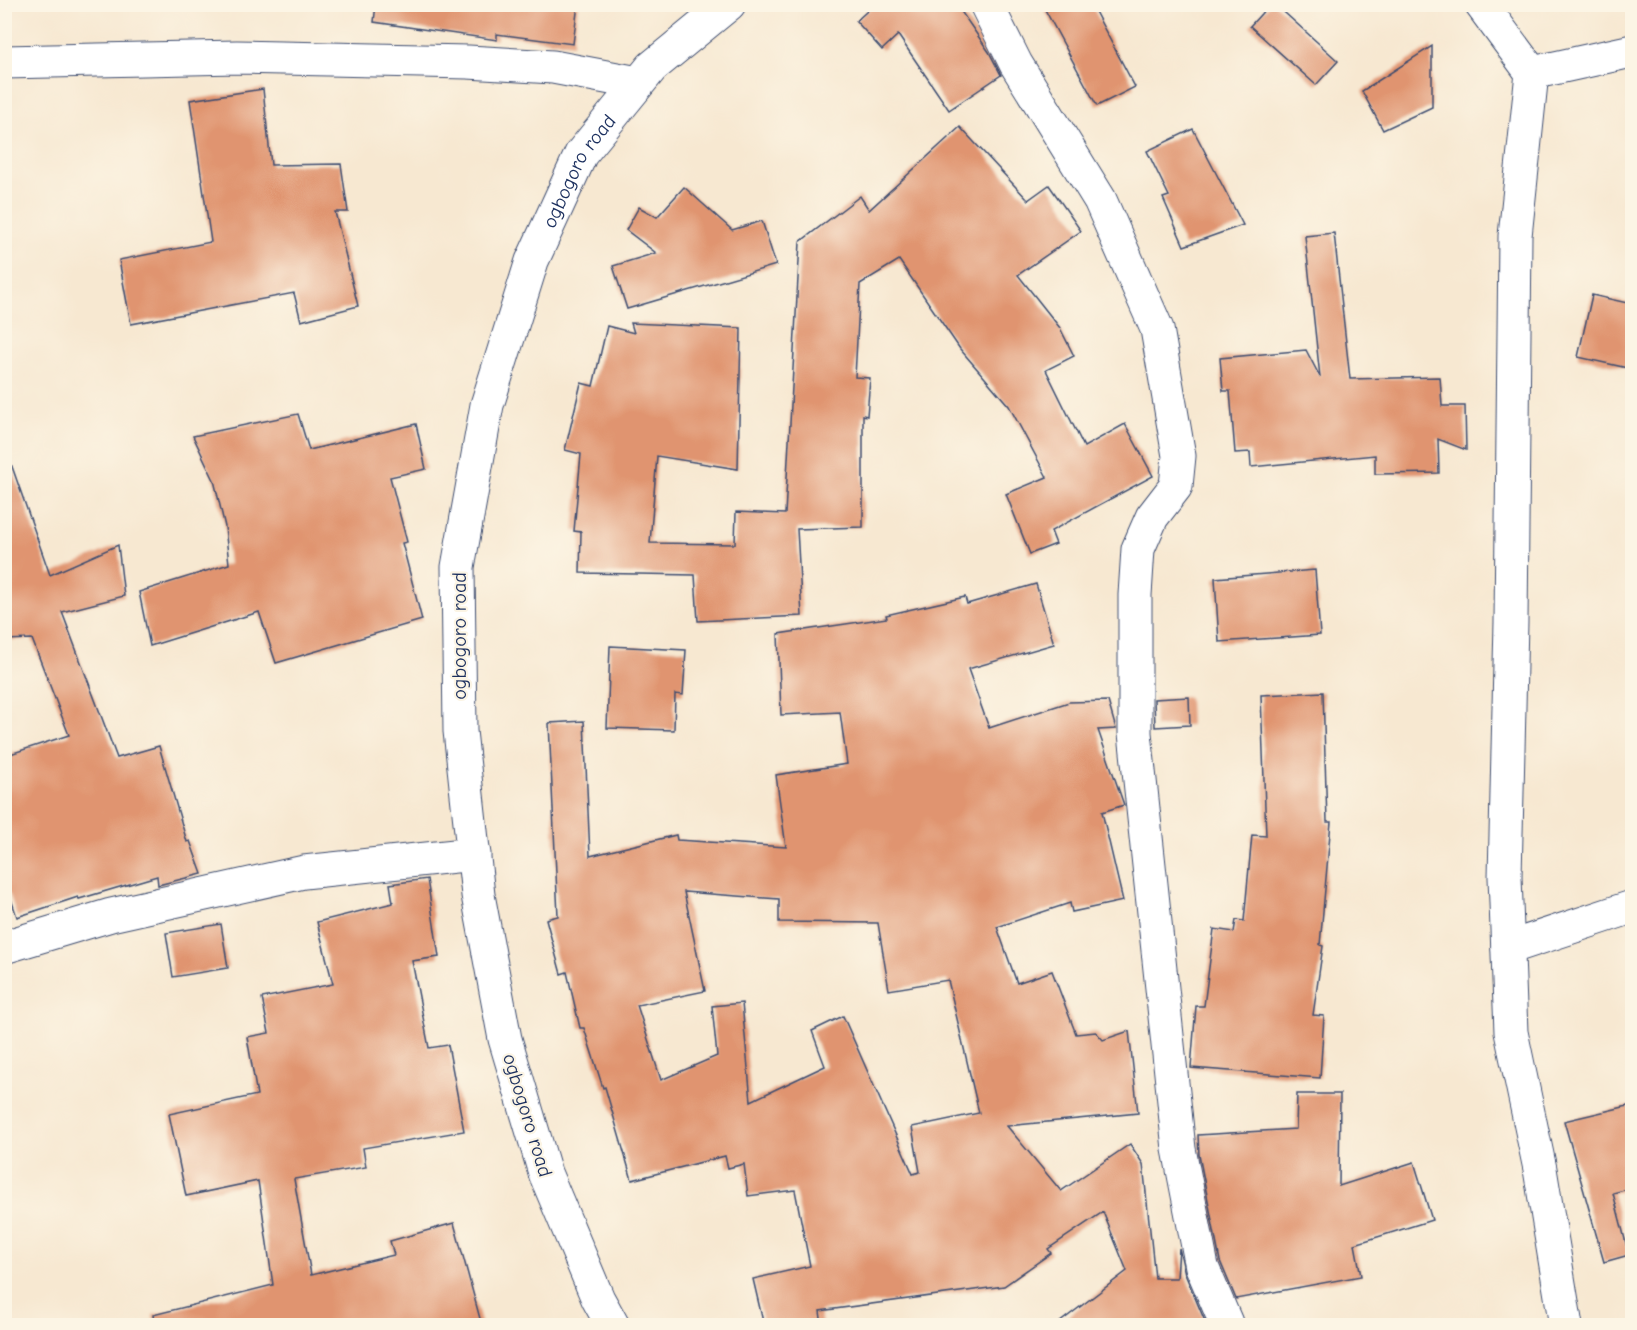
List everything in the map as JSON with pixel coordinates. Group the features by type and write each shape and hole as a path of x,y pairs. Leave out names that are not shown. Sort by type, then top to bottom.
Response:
{"street":[{"name":"ogbogoro road","path":"613,1326 598,1299 545,1173 505,1039 478,895 460,731 458,567 487,405 532,261 580,154 652,67 729,4"},
{"path":"986,4 1016,64 1100,200 1157,329 1179,456 1176,486 1152,517 1138,549 1135,595 1136,733 1179,1149 1202,1267 1226,1323"},
{"path":"1481,4 1532,73 1515,236 1511,633 1505,877 1511,1032 1540,1169 1566,1326"},
{"path":"1532,73 1632,51"},
{"path":"4,62 237,57 468,62 553,67 638,83"},
{"path":"4,947 111,915 304,872 474,854"},
{"path":"1508,948 1632,907"}],"building":[{"path":"376,4 578,4 573,44 497,34 497,40 374,22"},
{"path":"875,4 956,4 989,52 1001,75 949,110 898,35 882,50 856,21"},
{"path":"1042,4 1091,4 1135,87 1097,106"},
{"path":"1270,4 1275,4 1338,61 1316,85 1250,26"},
{"path":"1432,46 1432,107 1383,130 1362,91"},
{"path":"263,89 271,165 341,164 348,212 335,212 358,306 301,321 294,293 131,324 119,260 211,242 190,100"},
{"path":"960,127 1028,200 1049,185 1081,231 1018,275 1060,328 1074,356 1046,370 1084,447 1125,424 1153,476 1051,531 1056,544 1030,554 1006,494 1047,477 1009,406 960,349 899,260 860,284 855,377 870,378 867,416 863,415 863,527 797,529 802,616 698,621 695,575 580,573 581,532 574,531 581,454 565,450 581,383 593,386 607,326 634,333 631,323 741,328 738,469 657,456 650,543 735,544 736,512 785,514 800,242 860,196 869,210"},
{"path":"1193,129 1243,225 1184,246 1163,198 1169,196 1147,151"},
{"path":"684,187 732,230 762,221 776,265 627,309 613,266 656,253 626,230 639,207 657,217"},
{"path":"1334,233 1350,379 1440,377 1442,406 1465,406 1466,450 1438,439 1439,473 1375,474 1375,455 1251,467 1250,452 1235,453 1230,391 1223,391 1220,358 1306,350 1320,377 1305,236"},
{"path":"1592,295 1632,304 1632,369 1578,357"},
{"path":"298,414 309,450 416,424 426,469 390,477 407,542 402,543 422,620 276,663 259,612 150,646 139,592 229,564 225,527 214,480 193,436"},
{"path":"4,458 9,458 50,575 118,545 124,596 62,612 117,758 159,746 187,842 190,841 202,874 158,885 157,876 79,899 78,897 17,917 4,878 4,756 69,735 32,639 4,640"},
{"path":"1315,570 1320,635 1219,642 1215,578"},
{"path":"1036,584 1054,644 968,669 989,728 1069,702 1108,701 1116,729 1098,730 1124,805 1102,812 1123,901 1072,912 1070,903 997,927 1017,983 1052,971 1076,1034 1096,1032 1103,1040 1129,1031 1138,1113 1007,1126 1061,1191 1130,1144 1143,1164 1155,1278 1177,1278 1179,1248 1185,1274 1207,1326 1055,1326 1127,1271 1103,1212 1048,1249 1051,1253 1004,1286 820,1311 822,1326 764,1326 753,1279 810,1266 795,1190 748,1196 744,1164 728,1168 725,1156 632,1180 605,1087 603,1088 584,1028 580,1028 567,972 561,974 546,919 558,916 549,723 584,721 590,856 676,835 677,840 786,847 776,775 847,764 840,712 781,715 778,634 887,618 886,615 965,597 967,604","holes":["684,892 779,899 779,922 878,923 889,990 948,980 979,1113 912,1127 920,1172 913,1174 843,1016 812,1031 825,1066 751,1101 742,1003 712,1006 717,1056 661,1080 637,1005 705,991"]},
{"path":"610,646 686,650 683,695 675,694 674,730 607,728"},
{"path":"1323,692 1327,822 1331,822 1320,945 1323,946 1313,1015 1324,1016 1320,1078 1191,1068 1196,1006 1204,1006 1214,929 1234,932 1236,920 1244,921 1252,835 1266,836 1261,695"},
{"path":"1189,697 1190,725 1155,727 1154,699"},
{"path":"427,879 439,957 412,961 429,1048 448,1045 464,1131 363,1148 366,1167 294,1179 311,1275 394,1255 390,1241 454,1223 482,1326 155,1326 153,1315 273,1285 258,1181 186,1196 169,1114 257,1095 247,1037 269,1033 262,998 333,984 317,922 393,903 390,884"},
{"path":"221,924 228,968 173,977 166,933"},
{"path":"1297,1094 1340,1094 1339,1186 1414,1162 1432,1220 1355,1244 1361,1276 1236,1299 1220,1261 1199,1155 1198,1135 1296,1129"},
{"path":"1632,1105 1632,1188 1613,1193 1629,1255 1604,1262 1564,1121"}]}
